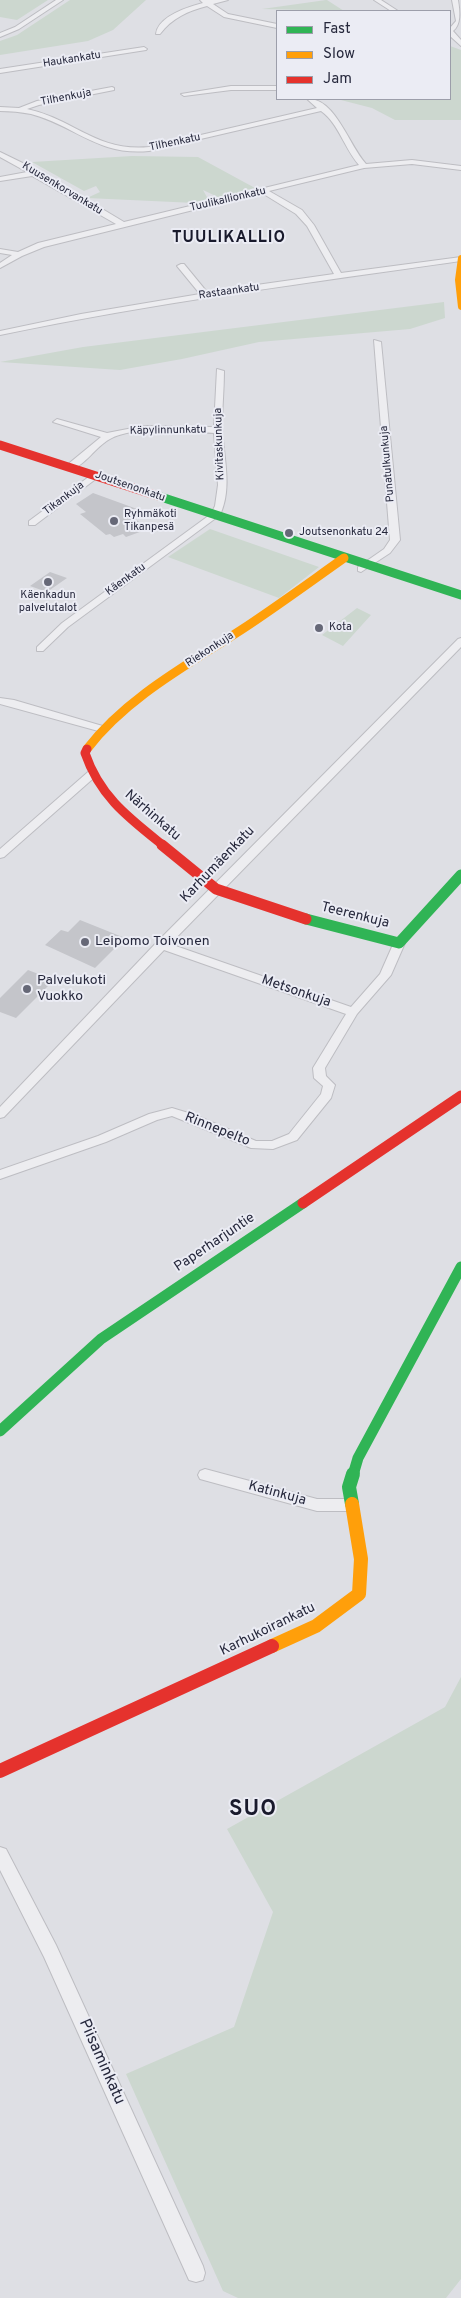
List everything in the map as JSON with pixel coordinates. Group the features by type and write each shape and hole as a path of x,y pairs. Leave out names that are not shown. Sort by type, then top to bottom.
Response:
{"street":[{"path":"0,35 17,28 60,0"},
{"path":"158,33 161,28 188,9 206,1 225,0"},
{"path":"378,0 393,10"},
{"path":"451,30 456,27 459,21 455,0"},
{"path":"206,1 226,16 276,26"},
{"path":"451,32 461,44"},
{"name":"Haukankatu","path":"0,71 144,49"},
{"path":"184,94 231,88 276,88"},
{"name":"Tilhenkuja","path":"22,110 37,103 112,89"},
{"path":"312,100 325,108 334,117 354,155 364,166"},
{"name":"Tilhenkatu","path":"0,109 22,110 46,117 114,148 131,150 150,149 325,108"},
{"name":"Kuusenkorvankatu","path":"0,154 36,173 122,225"},
{"name":"Tuulikallionkatu","path":"0,266 19,254 41,245 364,166 412,162 461,168"},
{"path":"0,180 36,173"},
{"path":"264,192 299,212 310,225 339,276"},
{"path":"0,250 19,254"},
{"path":"461,259 461,307"},
{"name":"Rastaankatu","path":"0,333 81,316 205,295 461,259"},
{"path":"181,266 205,295"},
{"name":"Punatulkunkuja","path":"363,566 387,551 394,540 378,342"},
{"name":"Kivitaskunkuja","path":"215,515 218,511 222,481 218,430 220,372"},
{"path":"57,422 107,436"},
{"name":"Käpylinnunkatu","path":"70,467 107,436 144,429 218,430"},
{"name":"Joutsenonkatu","path":"0,445 344,558 461,606"},
{"name":"Tikankuja","path":"32,523 96,475"},
{"name":"Käenkatu","path":"40,649 65,625 215,515"},
{"name":"Riekonkuja","path":"85,753 91,741 102,730 155,686 255,621 344,558"},
{"name":"Joutsenonkatu","path":"363,566 461,595"},
{"name":"Karhumäenkatu","path":"0,1114 216,889 461,641"},
{"path":"0,702 10,702 102,730"},
{"name":"Närhinkatu","path":"85,753 92,774 116,807 216,889"},
{"path":"0,855 92,774"},
{"name":"Teerenkuja","path":"216,889 326,926 399,943 461,875"},
{"path":"353,1012 385,975 399,943"},
{"name":"Metsonkuja","path":"161,946 353,1012"},
{"name":"Rinnepelto","path":"0,1175 102,1139 153,1117 172,1112 255,1145 273,1145 293,1137 327,1095 329,1085 320,1078 319,1068 353,1012"},
{"name":"Paperharjuntie","path":"0,1431 101,1339 461,1096"},
{"name":"Karhukoirankatu","path":"0,1771 316,1626 359,1594 362,1559 351,1505 350,1487 358,1458 461,1267"},
{"name":"Katinkuja","path":"205,1475 317,1505 351,1505"},
{"name":"Piisaminkatu","path":"0,1854 50,1951 196,2273"}],"shaded area":[{"path":"0,0 48,0 17,20 0,17"},
{"path":"70,0 146,0 113,30 88,41 0,55 0,41 17,35"},
{"path":"326,0 342,10 262,9"},
{"path":"451,46 461,50 461,120 395,120 372,108 341,100 451,100"},
{"path":"132,156 198,157 255,188 220,198 203,190 208,199 195,203 87,198 100,192 96,186 84,191 32,162"},
{"path":"444,302 445,318 410,329 259,342 120,370 0,362 83,347"},
{"path":"210,529 319,567 279,598 168,557"},
{"path":"357,608 371,615 343,646 322,635"},
{"path":"461,1677 461,2279 446,2298 238,2298 223,2291 126,2074 234,2027 273,1912 227,1829 445,1707"}],"building":[{"name":"Ryhmäkoti Tikanpesä","path":"93,493 137,509 128,513 148,529 126,537 123,534 114,537 110,534 106,535 80,514 86,512 76,504"},
{"name":"Käenkadun palvelutalot","path":"50,572 67,578 47,592 30,586"},
{"name":"Leipomo Toivonen","path":"80,920 125,938 95,968 45,945 61,930 68,932"},
{"name":"Palvelukoti Vuokko","path":"28,970 54,980 16,1018 0,1012 0,998"}],"traffic: fast":[{"path":"158,496 461,595"},
{"path":"306,919 399,943 461,875"},
{"path":"0,1431 101,1339 303,1203"},
{"path":"352,1504 349,1487 358,1458 461,1267"}],"traffic: slow":[{"path":"461,258 458,280 461,307"},
{"path":"87,749 102,729 155,686 255,621 344,558"},
{"path":"272,1646 316,1626 359,1594 361,1559 352,1504"}],"traffic: jam":[{"path":"0,445 158,496"},
{"path":"87,749 85,753 92,774 116,807 216,889 306,919"},
{"path":"303,1203 461,1096"},
{"path":"0,1771 272,1646"}],"place":[{"name":"Ryhmäkoti Tikanpesä","path":"114,521"},
{"name":"Joutsenonkatu 24","path":"289,533"},
{"name":"Käenkadun palvelutalot","path":"48,582"},
{"name":"Kota","path":"319,628"},
{"name":"Leipomo Toivonen","path":"85,942"},
{"name":"Palvelukoti Vuokko","path":"27,989"}],"district":[{"name":"TUULIKALLIO","path":"229,239"},
{"name":"SUO","path":"253,1811"}]}
